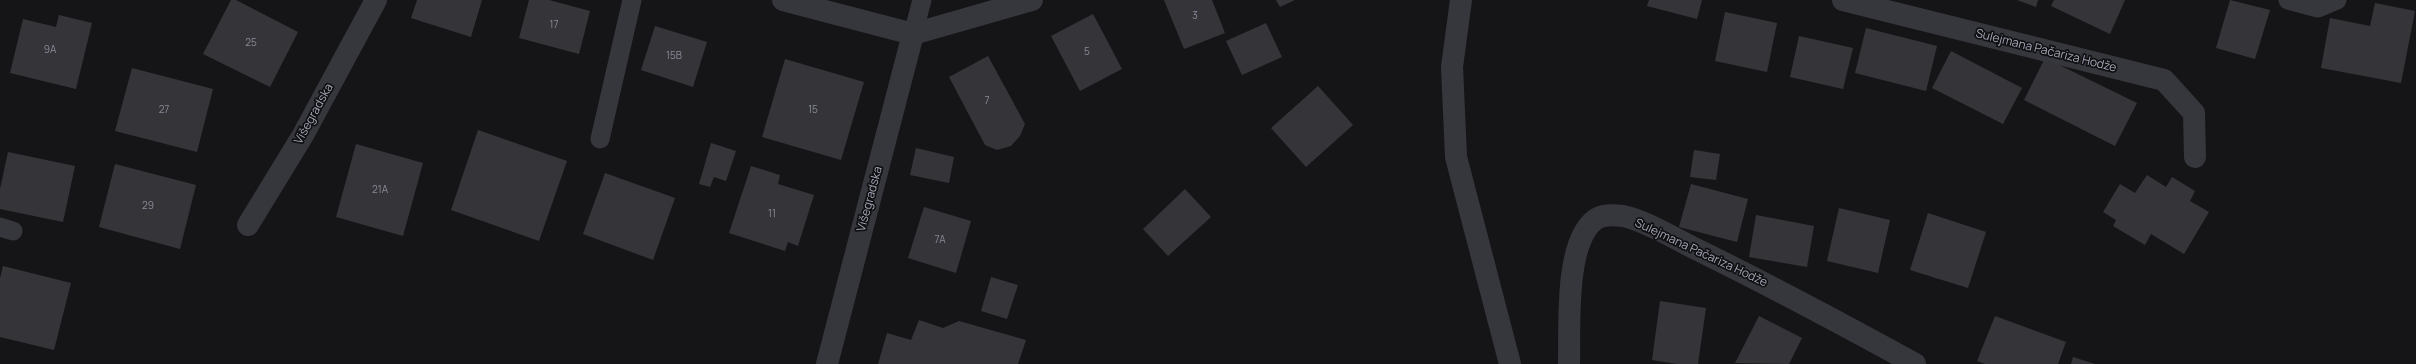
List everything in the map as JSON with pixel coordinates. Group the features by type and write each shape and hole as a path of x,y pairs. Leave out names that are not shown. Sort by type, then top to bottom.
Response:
{"street":[{"name":"Višegradska","path":"248,225 303,135 376,0"},
{"path":"783,0 913,34 1032,0"},
{"path":"1461,0 1452,67 1456,157 1510,364"},
{"name":"Sulejmana Pačariza Hodže","path":"1843,0 2164,80 2194,114 2195,157"},
{"name":"Višegradska","path":"828,364 913,34"},
{"name":"Sulejmana Pačariza Hodže","path":"1569,364 1570,279 1579,247 1589,226 1597,218 1606,215 1624,216 1650,227 1771,285 1915,364"}],"lane":[{"path":"600,139 632,0"},
{"name":"Višegradska","path":"913,34 922,0"},
{"path":"2288,0 2318,8 2337,0"}],"building":[{"path":"231,0 236,0 298,32 270,87 203,54"},
{"path":"417,0 482,0 471,37 411,18"},
{"path":"529,0 549,0 590,11 579,54 519,38"},
{"path":"1164,0 1212,0 1225,33 1184,49"},
{"path":"1276,0 1295,0 1280,7"},
{"path":"1649,0 1702,0 1697,19 1647,6"},
{"path":"2017,0 2038,0 2036,7"},
{"path":"2054,0 2125,0 2110,34 2051,6"},
{"path":"2230,0 2270,10 2255,59 2216,48"},
{"path":"2375,3 2415,11 2401,83 2321,68 2330,18 2370,26"},
{"path":"1725,12 1777,23 1767,72 1715,61"},
{"path":"1093,14 1122,69 1080,91 1051,36"},
{"path":"59,15 92,23 76,89 10,73 23,19 56,27"},
{"path":"1266,23 1282,57 1242,75 1226,41"},
{"path":"655,26 707,42 693,87 641,70"},
{"path":"1866,28 1937,46 1926,91 1855,73"},
{"path":"1799,36 1853,48 1843,89 1790,77"},
{"path":"1951,51 2022,88 2003,124 1932,88"},
{"path":"988,56 1025,124 1020,136 1011,146 997,150 985,145 949,77"},
{"path":"2045,58 2137,103 2115,146 2024,100"},
{"path":"785,59 864,82 841,160 762,137"},
{"path":"132,68 213,89 197,152 115,131"},
{"path":"1318,86 1353,125 1306,167 1271,128"},
{"path":"478,130 567,161 539,241 451,210"},
{"path":"711,143 736,151 726,181 714,177 710,187 699,184"},
{"path":"356,144 423,163 403,236 336,217"},
{"path":"916,148 954,157 949,183 910,175"},
{"path":"1694,150 1720,154 1716,180 1690,177"},
{"path":"8,152 75,166 63,222 0,209 0,189"},
{"path":"115,164 196,185 180,249 99,227"},
{"path":"751,166 780,175 778,184 814,195 798,246 788,242 785,251 729,233"},
{"path":"605,173 675,198 653,260 583,234"},
{"path":"2147,175 2166,187 2172,177 2195,191 2190,201 2209,212 2184,254 2151,234 2145,245 2113,226 2116,220 2103,212 2120,184 2135,193"},
{"path":"1691,184 1748,199 1737,242 1679,227"},
{"path":"1185,189 1211,217 1168,256 1143,229"},
{"path":"924,207 971,221 956,273 908,258"},
{"path":"1839,208 1890,220 1878,273 1827,261"},
{"path":"1928,213 1986,232 1968,288 1910,270"},
{"path":"1756,215 1814,226 1807,267 1749,257"},
{"path":"3,266 71,283 54,350 0,337 0,278"},
{"path":"991,277 1018,285 1007,319 981,311"},
{"path":"1660,301 1706,308 1698,364 1677,364 1652,360"},
{"path":"1759,316 1802,338 1789,364 1735,363"},
{"path":"1995,316 2066,342 2058,364 1985,364 1977,361"},
{"path":"919,320 943,328 959,321 1026,340 1018,364 878,364 887,333 911,340"},
{"path":"2073,357 2095,364 2071,364"}]}
